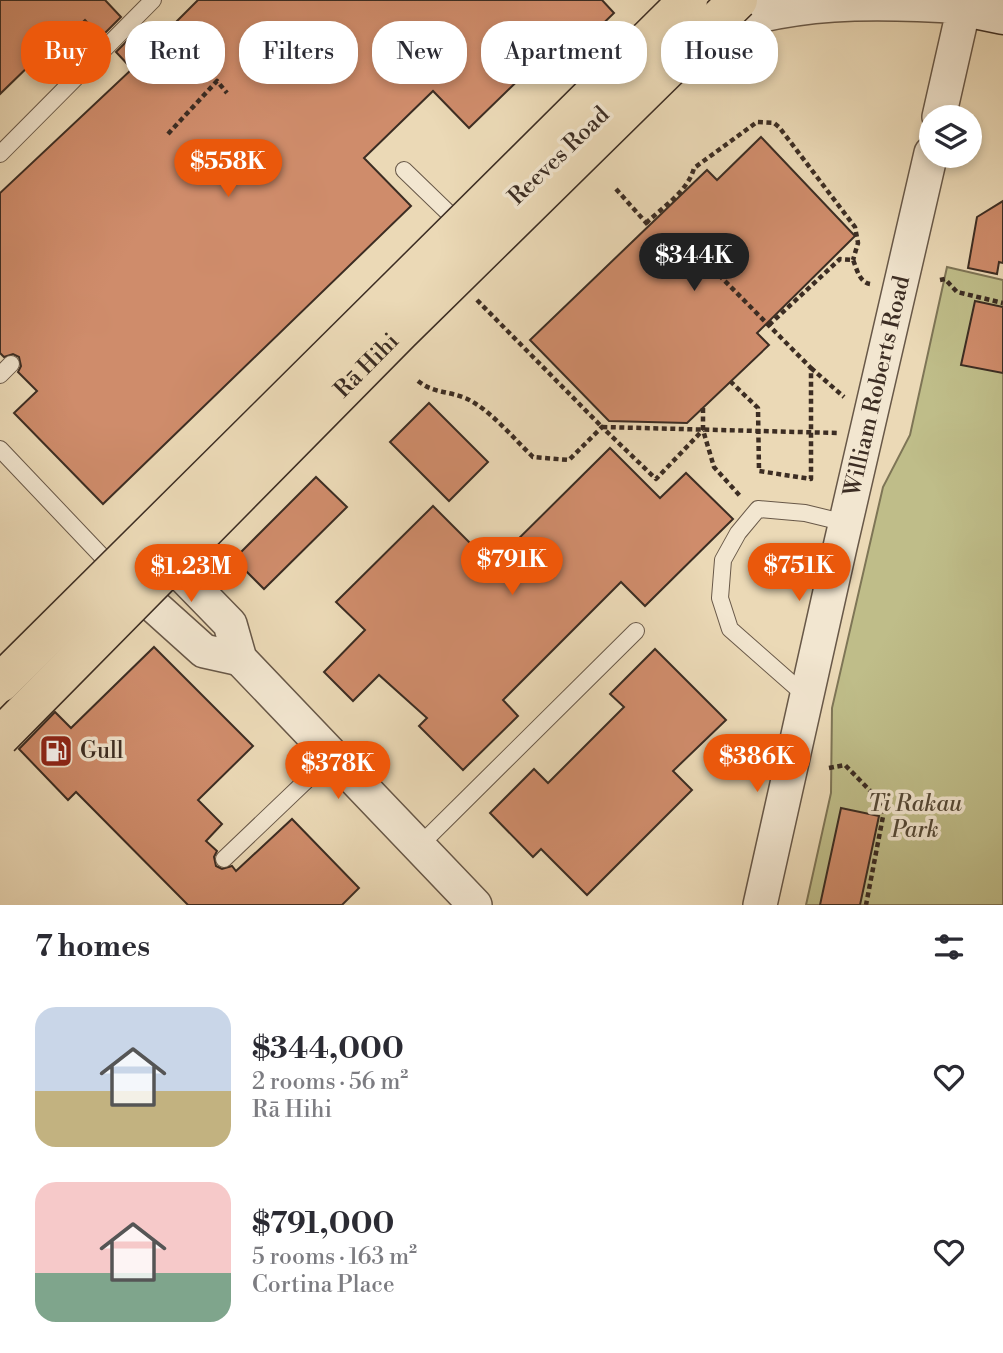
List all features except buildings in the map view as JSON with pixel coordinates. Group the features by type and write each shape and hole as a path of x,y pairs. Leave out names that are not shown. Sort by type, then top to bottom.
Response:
{"main road":[{"name":"Rā Hihi","path":"0,737 400,332 738,0"},
{"name":"Rā Hihi","path":"0,683 695,17"}],"street":[{"name":"Reeves Road","path":"695,17 738,19 835,4 878,2 964,7 1003,15"},
{"path":"942,105 964,7"},
{"name":"William Roberts Road","path":"760,905 928,168"},
{"path":"157,549 230,624 240,659 419,846 461,900"},
{"path":"125,580 204,651 240,659"}],"lane":[{"path":"0,154 153,0"},
{"path":"663,0 695,17"},
{"name":"Reeves Road","path":"404,170 474,237 642,77 695,17"},
{"path":"0,449 125,580"},
{"path":"807,696 730,629 720,598 723,560 738,533 758,509 805,513 846,523"},
{"path":"419,846 636,631"},
{"path":"224,859 332,756"}],"path":[{"path":"168,134 217,81 227,93"},
{"path":"616,189 647,224 685,187 694,168 757,122 774,123 855,227 858,243 854,258 860,278 865,283 875,285"},
{"path":"769,325 832,264 840,259 854,258"},
{"path":"719,275 868,427"},
{"path":"940,279 945,279 957,292 1003,303"},
{"path":"470,293 602,428 656,479 703,430"},
{"path":"731,382 758,408 759,471 811,479 810,368"},
{"path":"418,381 429,390 468,398 533,457 569,460 602,428 810,432 868,427"},
{"path":"703,408 703,430 714,467 755,513"},
{"path":"830,768 845,765 885,807 866,905"}],"green space":[{"name":"Ti Rakau Park","path":"947,267 1003,280 1003,905 806,905 831,793 832,708 883,487 910,435"}],"place":[{"name":"Gull","path":"56,751"}]}
